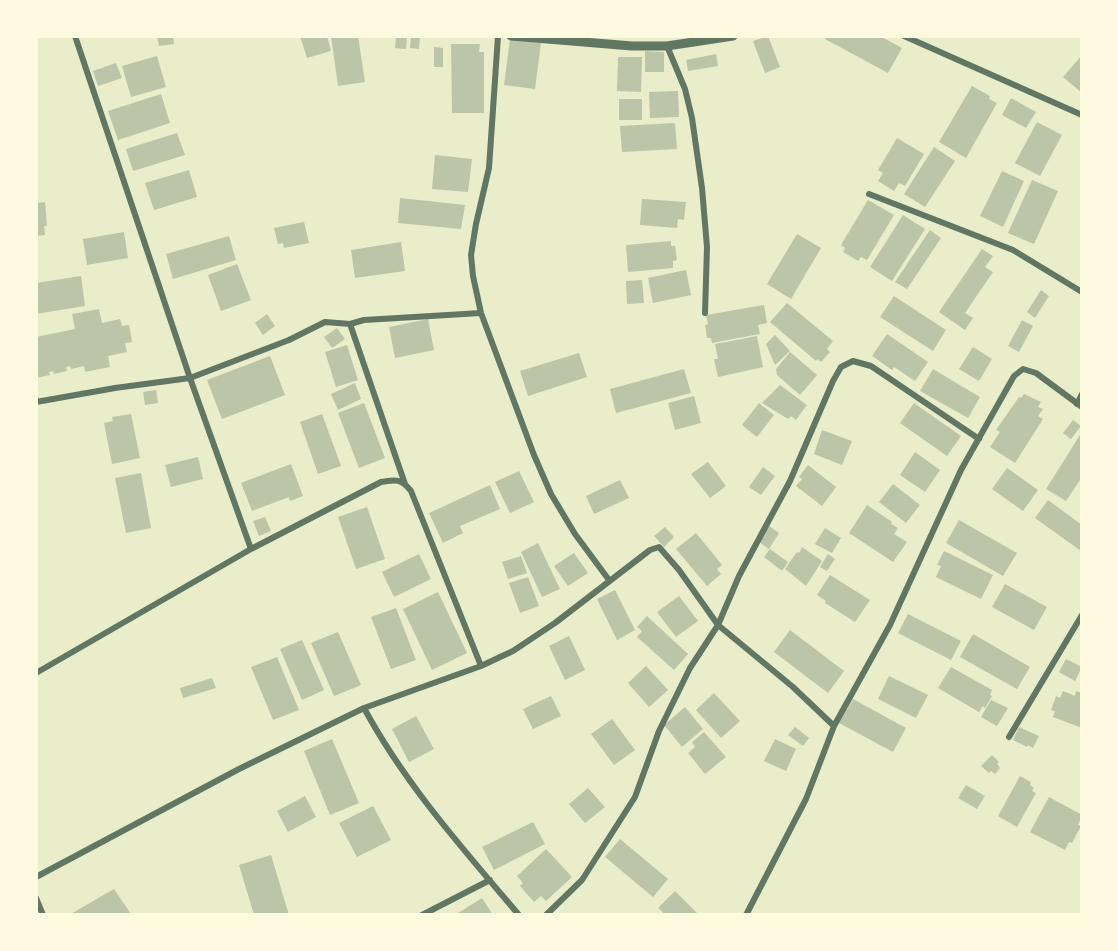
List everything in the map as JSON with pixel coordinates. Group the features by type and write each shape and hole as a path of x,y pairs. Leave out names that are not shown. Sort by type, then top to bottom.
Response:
{"street":[{"path":"75,36 190,378 251,549"},
{"path":"498,36 489,168 471,255 473,276 481,312 551,494 574,534 609,580"},
{"path":"511,36 632,46 667,46 733,36"},
{"path":"904,36 1082,115"},
{"path":"667,46 685,89 692,118 702,188 707,247 705,313"},
{"path":"869,194 1013,250 1082,292"},
{"path":"36,402 190,378 289,340 325,322 350,324 364,320 481,312"},
{"path":"350,324 405,484"},
{"path":"546,915 582,880 635,797 659,731 690,668 718,625 739,576 790,481 841,367 853,361 871,366 979,439"},
{"path":"746,915 806,800 834,726 890,625 961,470 1014,376 1023,369 1036,373 1080,405 1082,394"},
{"path":"36,673 251,549 381,483 398,480 411,491 481,666"},
{"path":"36,878 239,769 364,708 481,666 513,651 650,550 660,547 680,570 718,625 793,687 834,726"},
{"path":"1009,737 1082,615"},
{"path":"364,708 386,747 414,787 519,915"},
{"path":"422,915 490,880"},
{"path":"36,898 43,915"}],"building":[{"path":"157,36 173,36 174,44 159,46"},
{"path":"300,36 327,36 331,51 307,58"},
{"path":"331,36 358,36 365,82 338,86"},
{"path":"396,36 407,36 406,49 395,48"},
{"path":"411,36 420,36 419,49 410,48"},
{"path":"768,36 780,67 765,73 753,41"},
{"path":"827,36 880,36 902,48 888,73 825,39"},
{"path":"510,39 541,43 535,89 504,85"},
{"path":"451,44 480,44 479,52 484,52 484,113 452,113"},
{"path":"434,47 443,48 443,67 434,67"},
{"path":"645,51 664,52 664,72 645,72"},
{"path":"716,54 718,66 688,71 686,60"},
{"path":"1082,55 1082,93 1063,77"},
{"path":"157,56 166,87 131,97 122,66"},
{"path":"618,57 642,57 641,92 617,91"},
{"path":"116,63 122,78 98,86 93,71"},
{"path":"972,86 990,96 989,99 997,103 966,158 939,142"},
{"path":"678,91 679,117 650,118 649,92"},
{"path":"161,94 170,123 118,140 108,111"},
{"path":"1011,98 1036,112 1026,128 1002,115"},
{"path":"619,99 642,99 642,120 619,120"},
{"path":"1037,122 1062,135 1040,176 1015,163"},
{"path":"675,123 677,149 622,152 620,126"},
{"path":"177,133 185,155 133,171 126,149"},
{"path":"897,138 924,154 905,186 899,183 894,191 878,181 883,173 878,170"},
{"path":"934,147 955,161 925,207 904,194"},
{"path":"435,155 472,159 468,192 432,189"},
{"path":"189,170 197,197 154,210 145,183"},
{"path":"1002,171 1024,181 1003,227 980,216"},
{"path":"1032,180 1058,191 1034,244 1008,233"},
{"path":"400,198 465,205 461,229 398,223"},
{"path":"642,199 686,202 684,220 678,219 677,228 640,225"},
{"path":"868,200 894,215 867,260 861,257 858,261 843,252 845,248 841,245"},
{"path":"45,202 47,226 44,226 45,235 36,236 36,203"},
{"path":"903,215 925,229 892,281 870,267"},
{"path":"304,222 309,243 284,248 283,243 278,244 274,228"},
{"path":"930,230 941,238 907,289 895,282"},
{"path":"124,232 128,258 87,265 83,239"},
{"path":"797,234 821,248 791,299 767,284"},
{"path":"229,236 236,260 173,279 166,254"},
{"path":"671,241 671,246 675,246 677,260 673,261 673,268 628,272 626,245"},
{"path":"401,242 405,271 355,278 351,250"},
{"path":"982,249 993,256 985,267 993,272 965,313 973,318 965,330 939,312"},
{"path":"237,264 251,300 221,311 208,275"},
{"path":"686,270 691,295 653,303 648,278"},
{"path":"81,276 85,306 36,314 36,283"},
{"path":"642,280 644,303 627,304 626,281"},
{"path":"1041,290 1049,296 1035,318 1027,312"},
{"path":"894,296 946,330 933,351 880,317"},
{"path":"787,303 833,341 827,349 830,352 821,362 818,359 816,361 770,322"},
{"path":"764,305 767,323 758,325 760,334 712,343 711,338 707,338 706,315"},
{"path":"99,309 102,323 120,319 122,326 129,325 132,342 125,343 127,352 108,356 110,367 85,372 84,366 71,369 70,366 66,367 67,371 54,374 53,371 49,372 50,375 36,378 36,337 75,329 72,314"},
{"path":"267,314 275,326 263,335 255,323"},
{"path":"428,319 434,350 395,358 389,327"},
{"path":"1022,320 1033,326 1019,352 1008,346"},
{"path":"337,328 345,339 332,348 324,337"},
{"path":"887,334 928,362 915,381 894,367 892,370 872,356"},
{"path":"775,335 790,351 775,365 766,344"},
{"path":"757,336 763,367 718,377 714,359 718,359 715,344"},
{"path":"347,345 358,380 336,387 325,352"},
{"path":"973,347 992,359 979,381 959,369"},
{"path":"790,352 817,375 800,395 777,375 776,369"},
{"path":"579,353 587,377 528,396 520,371"},
{"path":"270,356 285,395 222,419 207,380"},
{"path":"684,369 691,393 616,413 610,389"},
{"path":"933,369 980,397 968,418 920,391"},
{"path":"355,383 361,399 338,410 331,394"},
{"path":"780,385 807,405 796,420 791,416 788,419 762,403"},
{"path":"156,390 158,403 145,405 143,392"},
{"path":"1024,394 1041,402 1038,407 1043,409 1038,416 1043,419 1015,463 990,447 1000,432 996,430 1019,397 1021,398"},
{"path":"694,396 701,423 675,430 668,403"},
{"path":"364,403 385,458 359,468 338,413"},
{"path":"759,403 774,415 757,437 742,425"},
{"path":"914,403 961,436 947,456 900,423"},
{"path":"131,414 140,458 112,464 104,423 113,421 112,417"},
{"path":"322,414 341,466 318,474 300,422"},
{"path":"1073,420 1081,426 1071,439 1063,433"},
{"path":"822,430 852,441 842,465 814,454"},
{"path":"1080,435 1082,436 1082,477 1066,501 1046,489"},
{"path":"915,452 940,470 925,492 900,475"},
{"path":"198,457 203,479 171,487 165,465"},
{"path":"708,462 726,486 710,498 691,474"},
{"path":"291,464 303,496 290,501 289,497 252,511 241,483"},
{"path":"808,465 836,487 822,506 796,486 802,479 799,477"},
{"path":"763,467 775,476 761,495 749,487"},
{"path":"1007,468 1038,490 1023,511 992,489"},
{"path":"519,471 534,502 510,513 495,482"},
{"path":"141,473 151,528 126,533 115,478"},
{"path":"620,480 629,498 594,514 586,496"},
{"path":"893,484 920,505 906,523 879,502"},
{"path":"490,485 500,509 460,526 463,533 443,543 429,513"},
{"path":"1048,500 1082,525 1081,551 1035,518"},
{"path":"867,505 892,522 891,524 898,528 894,534 907,542 893,562 849,533"},
{"path":"367,507 385,559 356,569 338,517"},
{"path":"265,517 271,531 259,536 253,521"},
{"path":"959,520 1017,553 1003,576 946,543"},
{"path":"769,526 779,533 769,549 759,542"},
{"path":"665,527 674,537 664,547 654,536"},
{"path":"825,528 841,538 832,553 815,544"},
{"path":"696,533 722,565 717,569 721,574 707,586 676,549"},
{"path":"538,543 560,589 542,597 521,552"},
{"path":"802,547 822,561 806,586 785,569"},
{"path":"770,549 788,562 782,571 764,557"},
{"path":"944,551 993,575 981,599 936,577 941,566 937,565"},
{"path":"574,553 588,573 568,586 554,566"},
{"path":"419,554 431,579 394,597 382,572"},
{"path":"828,554 835,559 827,571 820,567"},
{"path":"521,556 527,573 508,579 502,562"},
{"path":"830,575 870,600 855,622 825,603 826,601 817,595"},
{"path":"528,577 539,606 520,613 509,583"},
{"path":"1005,584 1047,607 1034,630 992,607"},
{"path":"615,590 635,630 617,640 597,599"},
{"path":"438,592 467,653 432,670 403,609"},
{"path":"679,596 698,621 676,637 657,612"},
{"path":"396,608 416,660 391,669 371,617"},
{"path":"908,614 961,641 951,660 898,633"},
{"path":"647,616 688,654 674,670 637,637 642,631 637,627"},
{"path":"790,630 844,671 828,693 774,652"},
{"path":"338,632 361,685 334,696 311,643"},
{"path":"973,634 1030,667 1017,689 960,657"},
{"path":"569,636 585,670 565,680 549,646"},
{"path":"302,640 324,690 302,700 280,649"},
{"path":"277,657 299,710 273,720 251,667"},
{"path":"1066,659 1082,667 1075,681 1059,672"},
{"path":"646,666 668,690 649,707 628,683"},
{"path":"951,667 992,690 990,695 992,696 985,708 983,706 979,712 938,688"},
{"path":"889,676 928,695 916,718 878,699"},
{"path":"212,678 216,688 183,698 180,688"},
{"path":"1063,691 1075,696 1076,691 1082,693 1082,728 1053,717 1055,711 1051,710 1056,696 1060,698"},
{"path":"714,693 740,721 721,738 696,710"},
{"path":"551,696 561,716 533,729 523,709"},
{"path":"853,699 906,728 893,752 839,723"},
{"path":"991,700 1008,708 997,726 981,717"},
{"path":"685,707 703,729 682,747 664,725"},
{"path":"416,716 434,749 409,762 392,729"},
{"path":"612,719 635,750 614,765 591,734"},
{"path":"795,727 809,738 803,746 788,735"},
{"path":"1019,727 1039,736 1033,748 1013,740"},
{"path":"704,732 726,757 705,774 688,753 695,747 692,742"},
{"path":"332,739 359,803 330,815 304,751"},
{"path":"775,739 796,749 786,771 764,761"},
{"path":"992,755 999,762 997,764 1000,768 995,774 991,771 989,773 981,766"},
{"path":"1020,776 1031,782 1030,785 1034,788 1032,791 1036,793 1017,827 998,816"},
{"path":"966,785 985,796 977,809 958,798"},
{"path":"588,788 605,807 585,823 569,804"},
{"path":"305,796 316,817 288,832 277,811"},
{"path":"1049,797 1082,815 1078,825 1081,826 1072,843 1069,842 1065,850 1030,832"},
{"path":"373,806 391,840 357,857 339,823"},
{"path":"533,822 545,844 494,870 482,847"},
{"path":"620,839 668,879 653,897 605,857"},
{"path":"546,849 572,877 546,901 541,896 534,902 520,886 523,883 517,876"},
{"path":"271,855 289,915 254,915 239,865"},
{"path":"114,889 130,915 69,915"},
{"path":"675,891 699,915 666,915 658,908"},
{"path":"482,898 493,915 455,915"}]}
